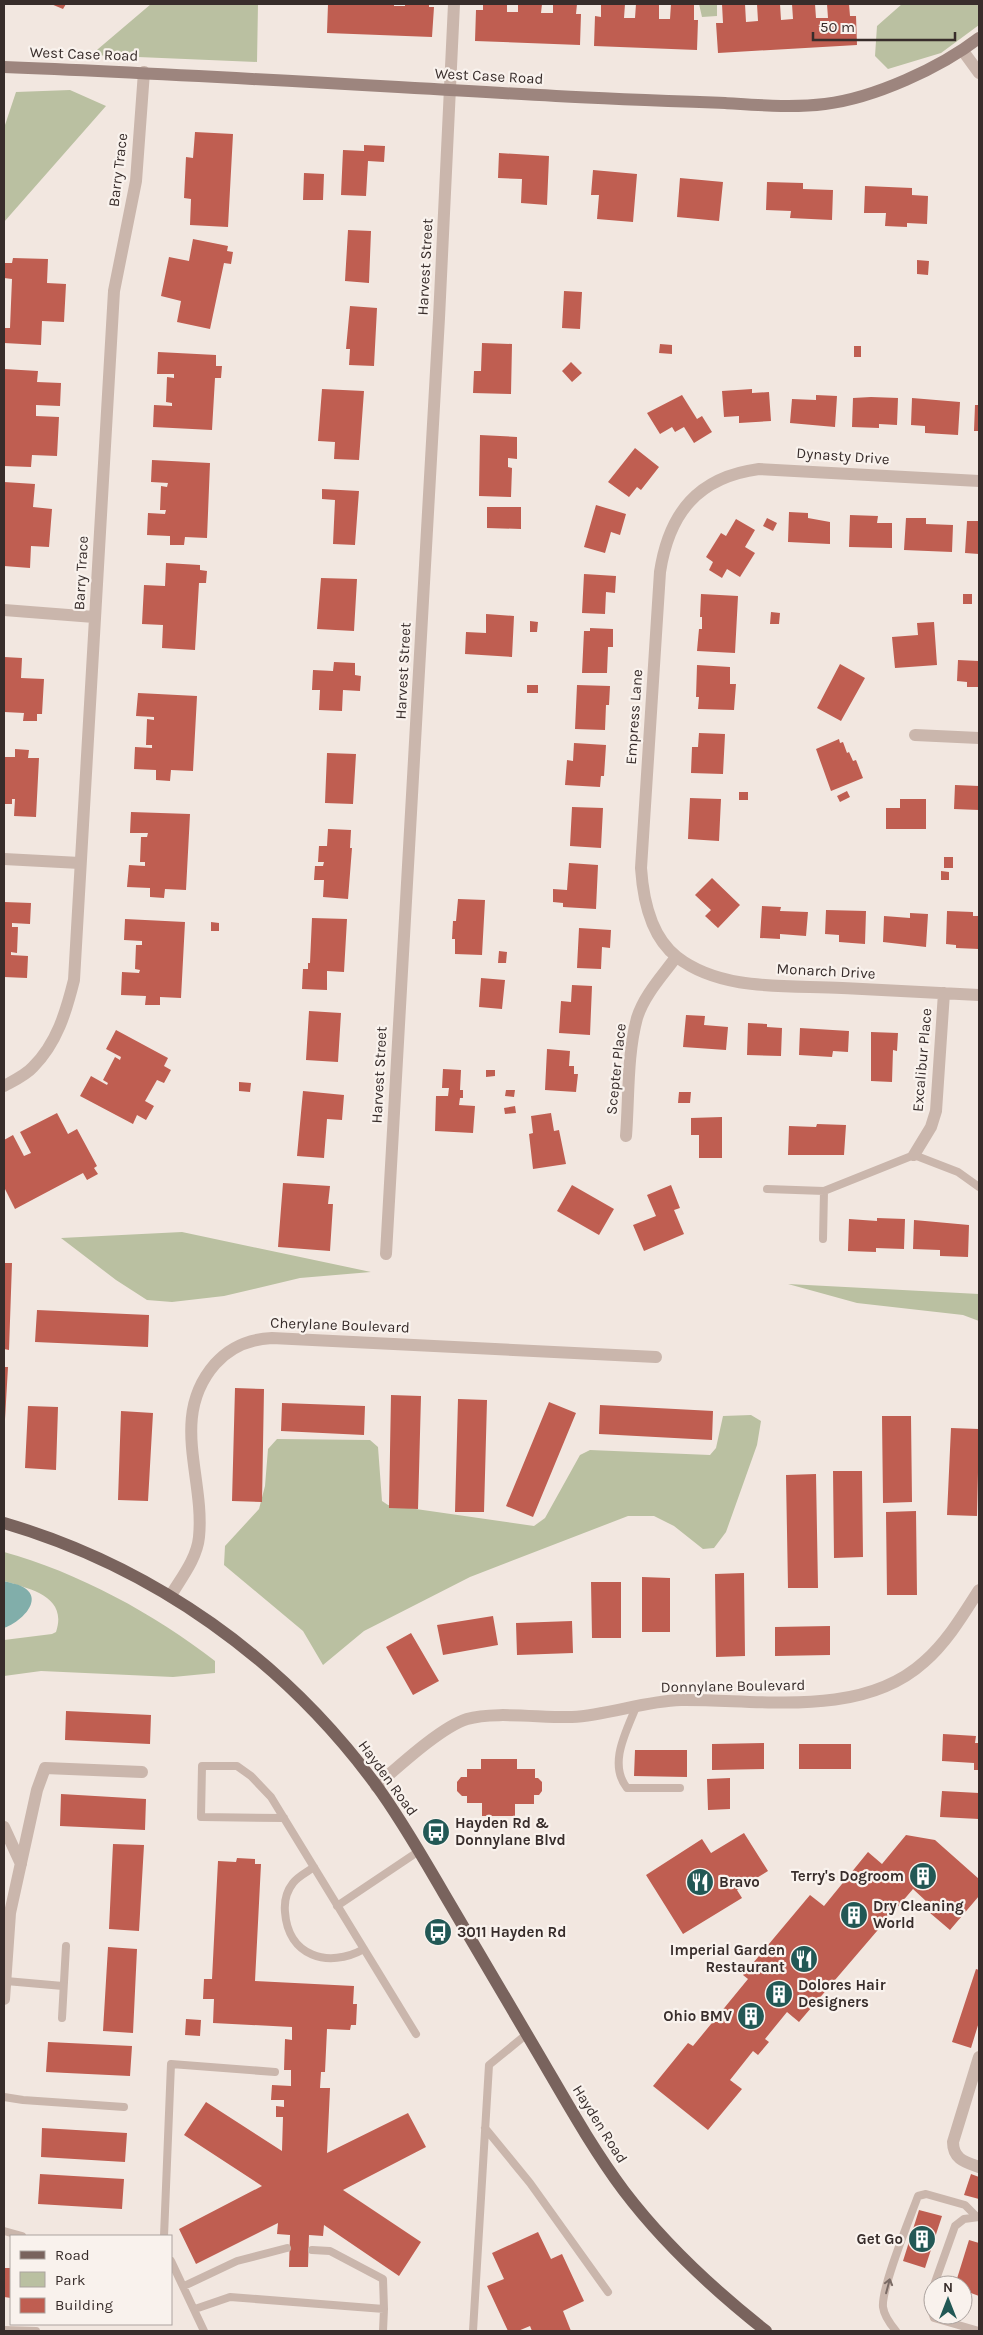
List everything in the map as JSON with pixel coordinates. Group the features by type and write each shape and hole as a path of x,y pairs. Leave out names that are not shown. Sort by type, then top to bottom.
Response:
{"main road":[{"name":"West Case Road","path":"4,67 144,72 709,103 827,104 874,91 919,74 962,51 979,38"},
{"name":"Hayden Road","path":"4,1523 76,1548 133,1574 171,1595 236,1640 275,1673 346,1748 376,1786 419,1851 599,2155 630,2198 670,2246 699,2274 766,2331"}],"street":[{"name":"Harvest Street","path":"386,1254 438,328 454,4"},
{"path":"962,51 979,74"},
{"name":"Barry Trace","path":"4,1086 32,1068 52,1042 66,1012 74,980 114,291 136,181 144,72"},
{"name":"Dynasty Drive","path":"707,486 741,471 777,468 979,481"},
{"name":"Empress Lane","path":"676,957 665,945 656,930 650,916 644,891 642,868 647,770 663,556 667,539 680,513 691,498 707,486"},
{"path":"4,610 94,617"},
{"path":"915,735 979,738"},
{"path":"4,859 80,863"},
{"name":"Monarch Drive","path":"676,957 716,977 738,981 979,995"},
{"name":"Scepter Place","path":"626,1136 632,1051 637,1017 645,1001 676,957"},
{"name":"Excalibur Place","path":"914,1155 931,1127 936,1111 944,993"},
{"name":"Cherylane Boulevard","path":"171,1595 196,1552 199,1539 200,1513 190,1428 198,1392 208,1372 218,1360 244,1343 256,1339 272,1338 656,1357"},
{"name":"Donnylane Boulevard","path":"376,1786 451,1726 468,1718 485,1716 577,1716 672,1701 833,1700 870,1692 900,1680 924,1662 955,1627 979,1590"},
{"path":"4,1999 7,1908 22,1864 37,1790 45,1768 142,1772"},
{"path":"4,1827 22,1864"},
{"path":"979,2057 953,2145 956,2154 962,2160 979,2167"}],"lane":[{"path":"767,1188 824,1191 914,1155 958,1172 979,1187"},
{"path":"823,1239 824,1191"},
{"path":"636,1707 619,1755 619,1770 622,1781 627,1788 680,1788"},
{"path":"284,1818 201,1817 202,1766 236,1766 251,1776 271,1797 284,1818 338,1906 416,2034"},
{"path":"338,1906 419,1851"},
{"path":"314,1867 293,1882 285,1896 286,1922 290,1936 299,1948 315,1956 345,1957 364,1949"},
{"path":"62,2018 66,1946"},
{"path":"6,1981 63,1986"},
{"path":"473,2331 489,2064 527,2034"},
{"path":"164,2235 171,2064 275,2072"},
{"path":"4,2097 124,2107"},
{"path":"485,2128 530,2183 608,2292"},
{"path":"896,2331 889,2323 883,2307 887,2286 918,2196 926,2194 965,2205 978,2217"},
{"path":"937,2275 954,2226 964,2219 978,2217"},
{"path":"4,2231 18,2235"},
{"path":"184,2286 236,2261 287,2248"},
{"path":"312,2250 330,2251 383,2280 384,2331"},
{"path":"172,2263 204,2331"},
{"path":"195,2309 230,2297 384,2309"},
{"path":"954,2325 979,2331"},
{"path":"4,2330 36,2331"}],"green space":[{"path":"151,4 258,4 257,62 91,55"},
{"path":"699,4 717,4 717,16 702,17"},
{"path":"902,4 979,4 979,25 941,53 888,69 875,56 877,26"},
{"path":"70,90 106,106 4,222 4,128 16,92"},
{"path":"182,1232 371,1272 300,1278 224,1296 172,1302 147,1300 116,1280 61,1238"},
{"path":"788,1284 979,1294 979,1321 963,1315 857,1303"},
{"path":"751,1415 761,1421 757,1445 726,1532 714,1548 703,1549 674,1526 654,1516 628,1516 470,1577 364,1631 323,1665 303,1631 224,1565 225,1546 259,1509 265,1486 268,1449 277,1439 370,1440 378,1447 382,1501 388,1505 534,1526 545,1518 580,1455 590,1450 710,1455 716,1448 723,1416"},
{"path":"4,1552 32,1560 87,1583 141,1611 215,1661 215,1673 173,1677 41,1671 4,1676 4,1640 52,1634 56,1632 58,1620 57,1610 52,1602 44,1596 25,1587 4,1581"}],"water":[{"path":"4,1581 23,1587 32,1598 31,1605 22,1617 4,1628"}],"building":[{"path":"51,4 66,4 63,9"},
{"path":"328,4 394,4 394,6 405,6 405,4 429,4 429,7 434,7 432,37 327,33"},
{"path":"483,4 507,4 507,12 518,12 518,4 542,4 541,13 553,13 553,4 577,4 576,14 581,14 580,45 475,41 476,10 483,10"},
{"path":"601,4 625,4 624,18 635,18 636,4 659,4 659,19 670,19 671,4 694,4 694,20 698,20 697,50 594,46 595,16 601,17"},
{"path":"722,4 745,4 746,22 758,21 757,4 780,4 781,20 793,19 792,4 815,4 816,18 828,18 827,4 849,4 850,16 856,16 857,45 718,53 716,23 723,23"},
{"path":"195,132 233,134 228,227 190,225 191,199 184,198 186,157 193,158"},
{"path":"364,145 385,146 384,162 368,161 366,196 341,195 343,150 364,151"},
{"path":"499,153 549,156 547,205 521,203 522,179 498,178"},
{"path":"593,170 637,174 633,222 597,219 599,195 591,195"},
{"path":"304,173 324,174 323,200 303,200"},
{"path":"680,178 723,182 719,221 677,217"},
{"path":"767,182 803,183 803,189 833,190 832,220 790,218 791,211 766,210"},
{"path":"865,186 912,188 912,195 928,196 927,224 907,223 907,227 885,226 886,213 864,213"},
{"path":"348,230 371,231 369,283 345,281"},
{"path":"193,239 228,246 227,251 233,252 231,264 224,263 210,329 177,322 181,301 161,296 169,257 189,261"},
{"path":"13,258 48,259 47,283 66,284 64,322 42,321 41,345 4,343 4,328 10,328 12,279 4,278 4,263 12,263"},
{"path":"917,260 929,261 928,275 917,274"},
{"path":"564,291 582,292 580,329 562,328"},
{"path":"350,306 377,308 374,366 349,365 350,349 346,349"},
{"path":"482,343 512,344 511,394 473,393 474,371 481,371"},
{"path":"660,344 672,345 672,354 659,353"},
{"path":"854,346 861,346 861,357 854,357"},
{"path":"158,352 216,355 216,366 222,366 221,378 215,378 212,430 153,427 154,405 172,406 172,403 166,402 167,377 174,378 174,374 157,374"},
{"path":"571,362 582,373 572,382 562,371"},
{"path":"4,369 38,371 37,382 61,383 60,406 36,405 36,416 59,417 57,456 32,455 31,467 4,466"},
{"path":"322,389 364,391 359,460 334,459 335,442 318,441"},
{"path":"752,389 752,393 769,392 771,421 739,423 739,416 724,417 722,391"},
{"path":"682,395 697,419 702,416 712,432 694,443 684,427 675,432 672,427 660,434 647,413"},
{"path":"816,395 837,396 835,427 790,423 792,399 816,400"},
{"path":"853,398 898,398 897,425 879,424 879,428 852,427"},
{"path":"912,398 960,402 958,435 925,433 925,426 911,425"},
{"path":"975,405 979,405 979,431 974,431"},
{"path":"480,435 517,437 517,459 508,458 508,467 512,468 511,497 479,496"},
{"path":"635,448 659,467 641,490 637,487 629,497 608,482"},
{"path":"152,460 210,463 207,538 185,537 184,545 170,545 170,536 147,535 148,513 165,514 166,510 160,510 161,486 167,487 168,483 151,482"},
{"path":"4,482 35,484 33,507 52,509 49,547 31,546 30,568 4,566"},
{"path":"322,489 359,491 355,545 333,544 335,500 322,499"},
{"path":"596,505 626,514 620,535 611,532 605,553 584,547"},
{"path":"487,507 521,507 521,529 487,528"},
{"path":"789,512 808,513 808,518 830,522 830,544 788,542"},
{"path":"850,515 878,516 877,523 892,523 892,548 849,547"},
{"path":"767,518 777,523 773,531 763,526"},
{"path":"906,518 926,518 926,524 953,525 952,552 904,550"},
{"path":"736,519 755,530 745,547 755,553 740,577 727,569 722,578 709,570 713,562 706,557 721,533 726,536"},
{"path":"967,521 979,521 979,554 965,553"},
{"path":"166,563 200,565 200,570 207,571 206,583 199,583 195,650 162,648 163,625 142,624 144,585 165,586"},
{"path":"584,574 616,576 615,593 606,592 605,614 582,613"},
{"path":"321,578 357,579 354,631 317,629"},
{"path":"701,594 738,596 735,653 697,651 699,629 702,629 702,617 700,617"},
{"path":"963,594 972,594 972,604 963,604"},
{"path":"771,612 780,613 779,624 770,624"},
{"path":"486,614 514,616 512,657 465,654 466,632 486,633"},
{"path":"530,621 538,622 537,632 530,632"},
{"path":"934,622 937,665 895,668 892,637 918,635 917,623"},
{"path":"590,628 613,629 613,647 608,647 607,673 582,673 584,631 590,631"},
{"path":"4,657 22,658 21,678 44,679 42,714 37,714 37,721 23,721 24,713 4,712"},
{"path":"958,660 979,661 979,687 967,687 967,682 957,681"},
{"path":"334,662 355,663 355,675 361,676 360,691 343,690 342,711 319,710 320,690 312,690 313,670 333,671"},
{"path":"840,664 865,678 841,721 817,708"},
{"path":"697,665 730,667 730,684 736,684 734,710 698,709 699,697 696,697"},
{"path":"527,685 538,685 538,693 527,693"},
{"path":"577,685 610,686 609,705 606,705 605,730 575,729"},
{"path":"138,693 197,696 193,771 171,770 170,781 156,780 156,770 134,769 135,747 152,748 152,745 146,745 147,719 154,720 154,717 136,716"},
{"path":"699,733 725,734 723,774 691,773 692,747 698,747"},
{"path":"839,739 840,743 843,742 847,753 849,752 853,761 856,760 863,778 831,791 816,749"},
{"path":"574,743 606,745 604,776 601,776 600,787 565,785 567,760 573,761"},
{"path":"15,749 29,750 28,758 39,758 36,817 14,816 15,799 12,799 12,804 4,804 4,757 15,757"},
{"path":"327,753 356,754 353,804 325,803"},
{"path":"955,785 979,786 979,810 954,809"},
{"path":"847,791 850,797 840,802 837,796"},
{"path":"739,792 748,792 748,800 739,800"},
{"path":"690,798 721,799 719,841 688,839"},
{"path":"900,799 926,799 926,829 886,829 886,808 900,808"},
{"path":"572,807 603,808 601,848 570,846"},
{"path":"131,812 190,814 186,890 165,889 164,898 150,897 150,888 127,887 129,865 145,866 145,862 140,862 141,837 147,837 148,833 130,833"},
{"path":"328,829 351,830 350,848 352,848 348,899 323,897 324,880 314,880 315,866 323,866 324,862 318,862 319,846 327,846"},
{"path":"944,857 953,857 953,868 944,868"},
{"path":"569,863 598,865 596,909 563,907 563,903 553,902 553,889 567,890"},
{"path":"941,871 949,872 949,880 941,880"},
{"path":"712,878 740,905 718,928 705,916 711,910 695,895"},
{"path":"458,899 485,900 482,955 455,954 455,939 452,939 453,921 456,921"},
{"path":"4,902 31,903 30,924 12,923 12,927 18,927 17,953 11,952 11,955 28,956 27,978 4,977"},
{"path":"762,906 781,907 780,911 808,912 806,936 780,934 780,939 760,938"},
{"path":"826,910 866,911 865,944 839,942 839,935 825,934"},
{"path":"947,911 973,912 973,916 979,916 979,949 956,948 956,945 946,944"},
{"path":"910,913 928,914 926,947 883,942 884,916 910,918"},
{"path":"312,918 347,919 344,972 327,971 327,990 302,989 303,969 308,969 308,963 310,963"},
{"path":"125,919 185,922 181,998 160,997 160,1005 145,1005 146,996 121,995 122,972 139,973 140,970 135,969 136,945 142,945 142,941 124,940"},
{"path":"211,922 219,923 219,931 211,931"},
{"path":"579,928 611,930 610,948 602,947 601,969 577,968"},
{"path":"499,951 507,952 506,963 498,963"},
{"path":"481,978 505,980 502,1009 479,1007"},
{"path":"572,985 592,986 590,1035 559,1033 561,1001 571,1002"},
{"path":"309,1011 341,1013 338,1062 306,1060"},
{"path":"686,1015 705,1016 704,1025 728,1027 726,1050 683,1047"},
{"path":"748,1023 767,1024 767,1027 782,1028 781,1056 747,1055"},
{"path":"800,1028 849,1031 848,1052 833,1051 832,1057 799,1055"},
{"path":"116,1030 168,1058 164,1066 171,1070 164,1083 157,1080 145,1101 154,1106 146,1120 137,1115 133,1124 80,1096 91,1076 107,1085 108,1083 103,1080 115,1057 120,1060 121,1057 106,1049"},
{"path":"871,1032 898,1033 897,1051 893,1050 892,1082 871,1081"},
{"path":"547,1049 570,1051 569,1066 574,1066 574,1074 578,1074 576,1092 545,1090"},
{"path":"443,1069 461,1070 460,1090 463,1090 463,1098 460,1098 459,1105 475,1106 473,1133 435,1131 436,1096 448,1096 449,1088 442,1088"},
{"path":"486,1070 495,1070 495,1076 486,1077"},
{"path":"239,1082 251,1083 250,1092 239,1091"},
{"path":"506,1090 515,1090 514,1097 505,1096"},
{"path":"303,1091 344,1095 342,1120 327,1119 324,1158 297,1156"},
{"path":"679,1092 691,1092 690,1103 678,1103"},
{"path":"515,1106 516,1113 505,1114 504,1108"},
{"path":"57,1113 68,1134 77,1129 97,1166 94,1168 98,1174 87,1180 83,1173 15,1209 4,1187 4,1140 13,1135 24,1156 31,1153 20,1132"},
{"path":"551,1113 554,1131 559,1130 566,1164 533,1169 529,1134 533,1133 531,1116"},
{"path":"722,1117 722,1158 699,1158 699,1135 691,1135 691,1118"},
{"path":"817,1124 846,1125 844,1155 788,1155 789,1126 816,1127"},
{"path":"283,1183 330,1186 328,1204 333,1204 330,1251 278,1247"},
{"path":"572,1185 614,1209 599,1235 557,1211"},
{"path":"671,1185 680,1208 674,1210 684,1234 644,1251 633,1225 656,1216 647,1195"},
{"path":"877,1218 905,1219 904,1249 876,1248 876,1252 848,1251 849,1219 877,1221"},
{"path":"914,1220 969,1225 968,1257 940,1256 940,1250 913,1249"},
{"path":"4,1263 12,1263 9,1350 4,1349"},
{"path":"37,1310 149,1315 148,1347 35,1342"},
{"path":"4,1367 8,1367 5,1419 4,1419"},
{"path":"235,1388 264,1389 262,1502 232,1501"},
{"path":"391,1395 421,1396 418,1509 389,1508"},
{"path":"458,1399 487,1400 484,1512 455,1512"},
{"path":"549,1402 576,1413 533,1517 506,1506"},
{"path":"282,1403 365,1406 364,1435 281,1431"},
{"path":"600,1405 713,1411 712,1440 599,1434"},
{"path":"28,1406 58,1407 56,1470 25,1468"},
{"path":"121,1411 153,1413 148,1501 118,1500"},
{"path":"882,1416 911,1416 912,1502 883,1503"},
{"path":"951,1428 979,1429 977,1516 947,1515"},
{"path":"833,1471 862,1471 863,1557 834,1558"},
{"path":"816,1474 818,1588 788,1588 786,1475"},
{"path":"916,1511 917,1595 887,1595 886,1512"},
{"path":"744,1573 745,1656 716,1657 715,1574"},
{"path":"642,1577 670,1578 670,1632 642,1632"},
{"path":"591,1582 621,1582 621,1638 592,1638"},
{"path":"493,1616 498,1645 443,1655 437,1625"},
{"path":"572,1621 573,1653 517,1655 516,1623"},
{"path":"830,1626 830,1655 775,1656 775,1627"},
{"path":"411,1633 439,1681 413,1695 386,1647"},
{"path":"66,1711 151,1715 150,1744 65,1740"},
{"path":"943,1734 976,1736 975,1743 979,1743 979,1770 974,1770 974,1763 942,1761"},
{"path":"764,1743 764,1769 712,1770 712,1744"},
{"path":"799,1744 851,1744 851,1769 799,1769"},
{"path":"635,1750 687,1750 687,1777 634,1776"},
{"path":"481,1759 517,1759 517,1769 535,1769 535,1778 542,1782 542,1791 539,1795 534,1795 534,1804 515,1804 515,1816 482,1816 482,1803 467,1803 467,1796 462,1796 457,1791 457,1782 461,1777 467,1777 467,1769 481,1769"},
{"path":"730,1778 730,1809 708,1810 707,1779"},
{"path":"942,1791 979,1793 979,1819 940,1817"},
{"path":"61,1794 146,1799 145,1830 60,1826"},
{"name":"Bravo","path":"744,1833 768,1871 737,1890 742,1898 683,1934 646,1875 702,1839 711,1853"},
{"path":"906,1835 935,1840 979,1879 979,1896 950,1930 923,1907 927,1902 913,1889 799,2022 787,2012 765,2039 769,2042 758,2055 753,2051 730,2080 742,2089 708,2130 653,2086 688,2043 693,2046 748,1979 743,1975 810,1895 824,1906 868,1852 882,1864"},
{"path":"113,1844 144,1845 139,1931 109,1929"},
{"path":"237,1858 255,1859 255,1864 261,1864 255,1981 354,1986 353,2004 357,2004 356,2025 351,2025 350,2030 327,2029 325,2072 321,2072 320,2088 330,2088 327,2153 408,2113 426,2147 343,2190 421,2242 399,2276 324,2225 323,2236 309,2235 308,2267 289,2267 290,2235 277,2234 278,2223 196,2264 179,2229 262,2186 184,2135 206,2102 282,2151 283,2117 276,2117 276,2106 284,2107 284,2100 271,2100 272,2085 291,2086 291,2070 284,2070 285,2039 292,2040 292,2027 213,2023 214,1999 203,1999 204,1979 212,1979 218,1861 236,1862"},
{"path":"108,1947 137,1949 133,2033 103,2031"},
{"path":"976,1969 979,1970 979,2022 971,2048 952,2042"},
{"path":"186,2019 201,2020 200,2036 185,2035"},
{"path":"48,2042 132,2046 130,2076 46,2072"},
{"path":"42,2128 127,2133 125,2162 41,2157"},
{"path":"40,2174 124,2179 122,2209 38,2204"},
{"path":"971,2174 979,2177 979,2199 964,2195"},
{"name":"Get Go","path":"919,2210 942,2216 925,2268 903,2261"},
{"path":"538,2232 551,2259 562,2254 584,2301 563,2311 571,2331 532,2331 530,2326 518,2331 508,2331 487,2286 504,2279 492,2253"},
{"path":"969,2240 979,2243 979,2296 973,2294 973,2275 958,2275"},
{"path":"4,2268 10,2268 10,2298 4,2297"}],"place":[{"name":"Hayden Rd & Donnylane Blvd","path":"436,1832"},
{"name":"Terry's Dogroom","path":"923,1876"},
{"name":"Bravo","path":"700,1882"},
{"name":"Dry Cleaning World","path":"854,1915"},
{"name":"3011 Hayden Rd","path":"438,1932"},
{"name":"Imperial Garden Restaurant","path":"804,1959"},
{"name":"Dolores Hair Designers","path":"779,1994"},
{"name":"Ohio BMV","path":"751,2016"},
{"name":"Get Go","path":"922,2239"}]}
